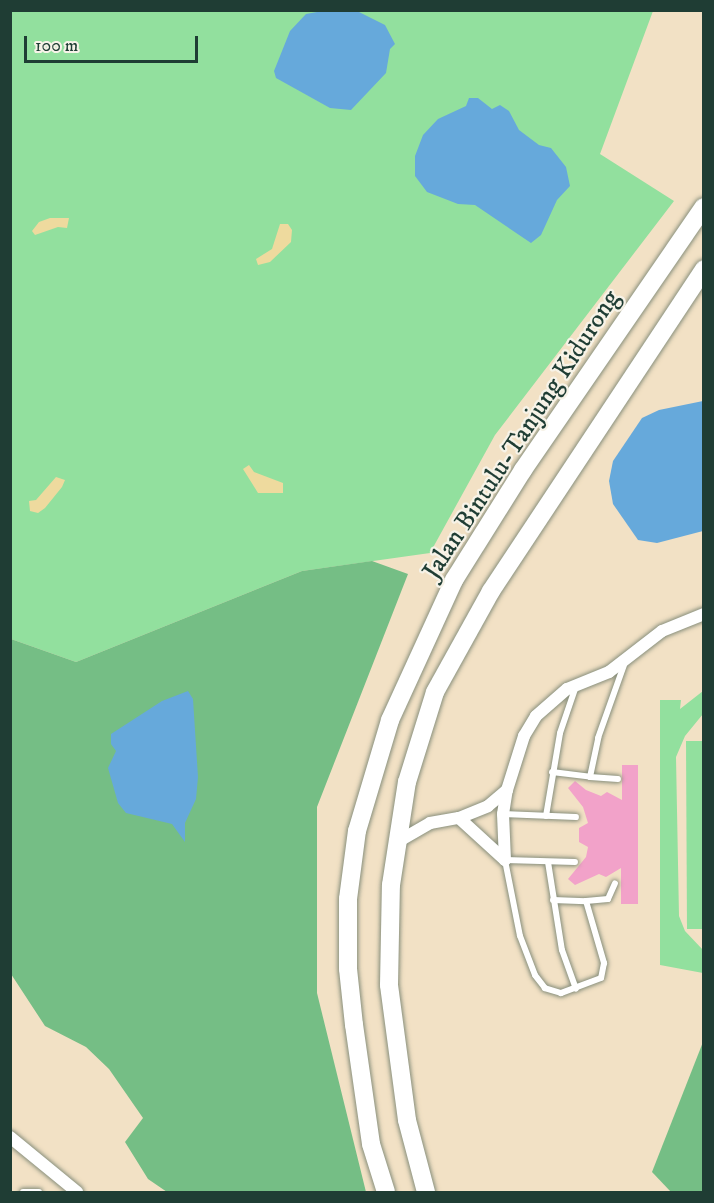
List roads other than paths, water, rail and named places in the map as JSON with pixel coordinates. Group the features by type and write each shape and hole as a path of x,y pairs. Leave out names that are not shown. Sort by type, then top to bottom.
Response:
{"main road":[{"name":"Jalan Bintulu-Tanjung Kidurong","path":"386,1192 371,1144 354,1025 348,969 348,899 357,831 390,720 454,580 523,470 704,207"},
{"path":"426,1192 407,1120 389,985 391,885 407,782 435,692 491,591 704,269"}],"street":[{"path":"505,860 503,814 507,790 524,736 536,716 577,683 625,662 662,631 704,614"},
{"path":"399,841 430,822 459,818 488,806 507,790"},
{"path":"459,818 505,860"},
{"path":"10,1137 77,1192"}],"lane":[{"path":"590,777 598,738 625,662"},
{"path":"546,816 552,772 577,683"},
{"path":"552,772 618,779"},
{"path":"503,814 576,818"},
{"path":"575,862 505,860 512,903 535,975 545,988 561,993 601,978 604,970 586,901"},
{"path":"548,862 562,950 576,989"},
{"path":"553,900 608,899 615,883"},
{"path":"23,1192 39,1192"}],"water":[{"path":"328,10 357,11 385,25 395,44 390,49 386,73 351,110 330,108 276,78 274,71 290,31 306,14"},
{"path":"469,98 478,98 492,109 500,105 509,111 519,130 539,145 551,148 566,167 570,186 557,200 541,235 531,243 475,205 458,204 427,192 415,176 415,156 423,135 438,119 466,106"},
{"path":"703,401 703,531 657,543 638,540 613,504 609,481 613,461 642,418 659,410"},
{"path":"188,691 193,699 198,777 196,799 185,823 185,842 172,824 126,813 118,803 108,768 116,751 111,744 111,734 162,701"}]}
